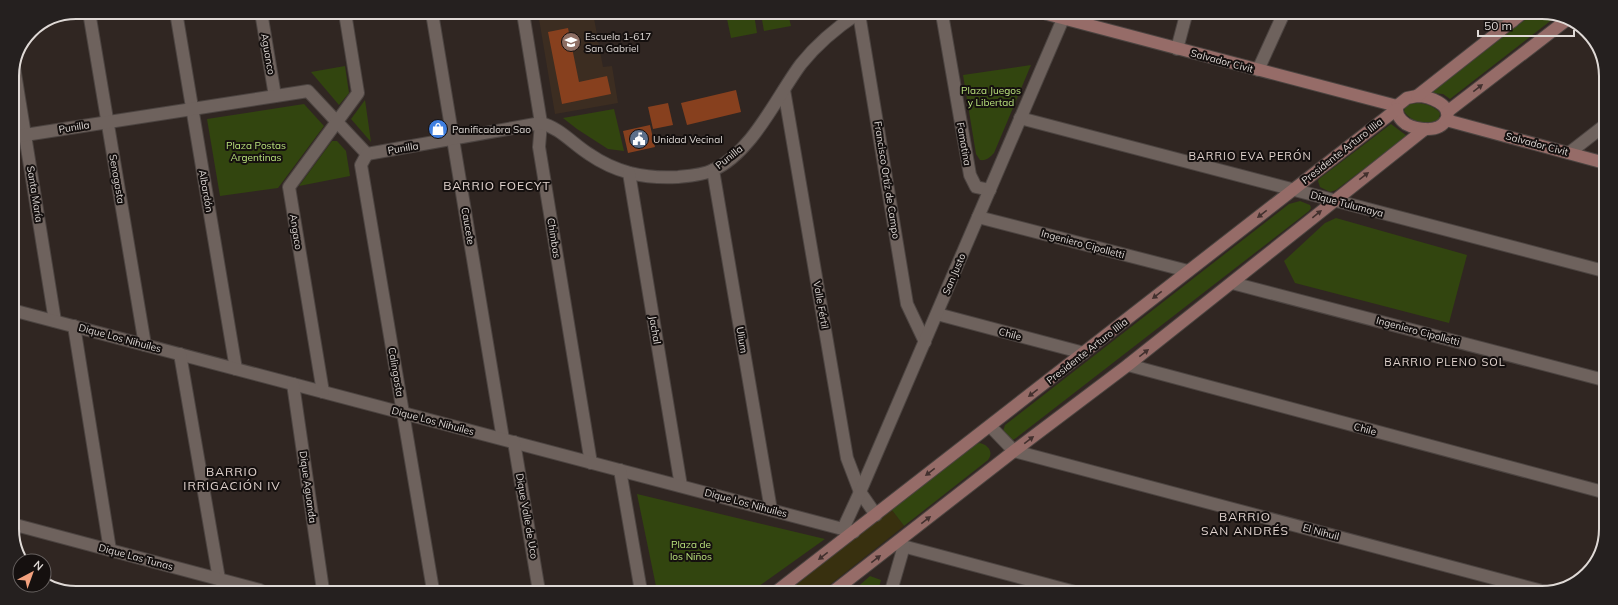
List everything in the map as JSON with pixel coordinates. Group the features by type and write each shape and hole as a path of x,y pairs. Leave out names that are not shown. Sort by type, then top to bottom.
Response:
{"street":[{"name":"Senagasta","path":"90,19 145,345"},
{"name":"Albardón","path":"177,19 236,369"},
{"name":"Aguanco","path":"262,19 275,96"},
{"name":"Angaco","path":"323,392 289,187 358,93 346,19"},
{"name":"Caucete","path":"433,19 453,140 509,441"},
{"name":"Chimbas","path":"524,19 541,123 538,147 591,463"},
{"name":"Punilla","path":"19,136 308,91 367,154 453,140 541,123 547,124 561,133 588,154 606,165 642,176 691,176 713,170 727,162 750,139 762,124 802,63 820,43 841,24 850,19"},
{"name":"Francisco Ortíz de Campo","path":"859,19 907,304 925,342"},
{"name":"Famatina","path":"943,19 970,176 976,187 990,190"},
{"name":"San Justo","path":"848,530 860,492 1063,19"},
{"name":"Salvador Civit","path":"1067,19 1397,108"},
{"path":"1177,48 1185,19"},
{"path":"1258,70 1281,19"},
{"path":"1417,96 1515,19"},
{"path":"1446,116 1445,108 1435,100 1417,96 1407,98 1397,108 1399,117 1402,121 1416,128 1424,129 1437,127 1446,116 1563,23"},
{"name":"Valle Fértil","path":"784,90 847,458 860,492 876,515"},
{"name":"Santa María","path":"19,98 55,321"},
{"name":"Presidente Arturo Illia","path":"783,586 848,530 876,515 1397,108"},
{"name":"Salvador Civit","path":"1446,116 1599,161"},
{"name":"Dique Tulumaya","path":"1020,118 1599,270"},
{"path":"841,586 900,545 1014,451 1128,365 1424,129"},
{"path":"1569,153 1599,130"},
{"name":"Calingasta","path":"367,154 361,166 432,586"},
{"name":"Ulium","path":"713,170 771,510"},
{"name":"Jachal","path":"629,173 681,486"},
{"name":"Ingeniero Cipolletti","path":"978,217 1188,271"},
{"name":"Ingeniero Cipolletti","path":"1232,283 1599,379"},
{"name":"Dique Los Nihuiles","path":"19,312 848,530"},
{"name":"Chile","path":"937,314 1084,353"},
{"path":"74,326 110,550"},
{"path":"180,354 219,579"},
{"name":"Chile","path":"1128,365 1599,491"},
{"name":"Dique Aguanda","path":"293,384 322,586"},
{"path":"990,426 1014,451"},
{"name":"Dique Valle de Uco","path":"509,441 538,586"},
{"name":"El Nihuil","path":"1014,451 1523,586"},
{"path":"620,470 640,586"},
{"name":"Dique Las Tunas","path":"19,526 245,586"},
{"path":"892,586 900,545"},
{"path":"900,545 1053,586"}],"shaded area":[{"name":"Escuela 1-617 San Gabriel","path":"539,19 594,19 603,67 612,66 618,103 555,114"}],"green space":[{"path":"727,19 755,19 757,33 731,38"},
{"path":"762,19 789,19 791,26 764,31"},
{"path":"1526,19 1552,20 1450,99 1443,94 1431,93"},
{"name":"Plaza Juegos y Libertad","path":"1031,65 994,153 986,159 980,160 976,154 963,75"},
{"path":"345,66 349,93 339,105 311,72"},
{"path":"365,100 371,142 351,119"},
{"path":"1418,103 1433,107 1440,113 1439,119 1430,122 1420,122 1410,118 1404,111 1405,106"},
{"name":"Plaza Postas Argentinas","path":"304,104 324,126 278,188 220,196 207,119"},
{"path":"614,109 624,151 608,149 563,118"},
{"path":"1391,124 1407,136 1336,190 1330,192 1320,187 1318,181 1319,179"},
{"name":"Plaza Postas Argentinas","path":"332,141 337,141 346,151 350,176 299,186"},
{"path":"1300,201 1310,205 1311,208 1309,211 1016,438 1013,440 1010,439 1003,431 1005,425 1289,204"},
{"path":"1336,218 1467,255 1449,323 1295,283 1284,261 1325,223"},
{"path":"980,443 989,449 990,457 988,460 904,526 891,509 975,444"},
{"name":"Plaza de los Niños","path":"637,494 825,539 759,586 656,586"},
{"path":"870,576 881,580 879,586 859,586"}],"sand":[{"path":"891,509 904,526 828,586 794,586"}],"building":[{"path":"568,28 579,82 607,76 611,94 562,104 548,32"},
{"path":"736,90 741,112 687,125 681,103"},
{"path":"668,103 673,125 653,129 648,107"},
{"name":"Unidad Vecinal","path":"650,125 655,147 628,153 623,131"}],"place":[{"name":"Escuela 1-617 San Gabriel","path":"571,42"},
{"name":"Panificadora Sao","path":"438,129"},
{"name":"Unidad Vecinal","path":"639,139"}],"district":[{"name":"BARRIO EVA PERÓN","path":"1250,156"},
{"name":"BARRIO FOECYT","path":"497,185"},
{"name":"BARRIO PLENO SOL","path":"1445,362"},
{"name":"BARRIO IRRIGACIÓN IV","path":"232,478"},
{"name":"BARRIO SAN ANDRÉS","path":"1245,523"}]}
